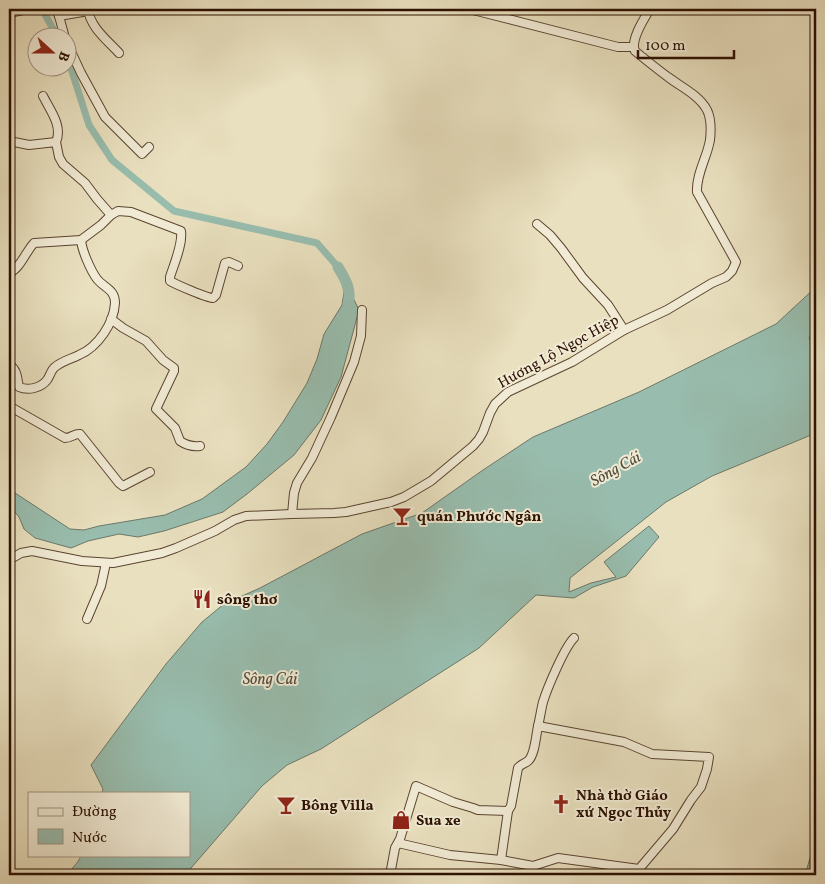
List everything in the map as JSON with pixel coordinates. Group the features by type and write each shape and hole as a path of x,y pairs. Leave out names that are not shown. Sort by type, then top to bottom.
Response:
{"street":[{"path":"469,9 618,47 634,47 636,37 650,9"},
{"path":"9,13 23,10"},
{"path":"62,28 58,12 88,10 89,17 97,30 119,53"},
{"name":"Hương Lộ Ngọc Hiệp","path":"9,560 21,553 32,551 82,561 114,563 162,553 246,516 346,512 404,498 431,481 473,446 483,432 495,404 508,392 572,362 624,330 667,310 712,283 726,277 732,271 736,262 697,192 696,185 710,140 710,119 706,109 699,100 635,51 634,47"},
{"path":"78,66 105,117 142,154 149,147"},
{"path":"43,96 55,118 59,131 56,142 59,157 63,164 85,183 111,215"},
{"path":"9,141 29,145 56,142"},
{"path":"9,270 11,272 15,271 34,243 81,240 102,225 111,215 125,210 181,231 180,244 170,277 170,281 174,284 208,298 213,298 216,295 225,263 229,262 238,266"},
{"path":"537,224 550,235 583,278 608,305 624,330"},
{"path":"9,365 14,368 17,374 19,387 24,389 38,387 48,378 53,368 85,352 97,343 103,334 111,319 115,304 114,297 111,291 98,281 84,254 81,240"},
{"path":"292,514 297,482 316,450 354,362 361,336 362,310"},
{"path":"111,319 146,341 163,360 174,368 156,409 175,428 180,440 192,446 200,446"},
{"path":"9,406 65,438 80,434 123,486 150,472"},
{"path":"86,619 101,586 106,563"},
{"path":"500,860 508,811 511,806 518,768 533,754 543,701 559,663 569,643 574,638"},
{"path":"398,843 450,855 500,860 533,866 558,858 639,869 673,829 701,787 709,757 652,754 624,742 538,726"},
{"path":"390,875 395,848 416,786 453,802 478,810 508,811"}],"water":[{"path":"338,267 359,310 341,377 321,420 294,455 223,512 164,531 138,537 119,534 88,541 71,548 35,538 24,529 19,517 9,505 9,489 70,529 84,530 165,515 202,499 246,467 267,444 283,422 307,383 317,359 324,334 342,305 344,292"},
{"name":"Sông Cái","path":"816,287 816,327 809,338 813,345 816,346 816,433 712,476 666,502 570,578 569,592 591,583 616,577 604,562 649,526 659,537 626,576 593,587 574,598 536,595 479,648 321,749 287,765 262,786 185,875 69,875 80,856 190,856 190,792 102,792 103,789 91,765 166,664 202,622 224,604 260,588 362,534 422,513 533,437 639,392 776,324"},
{"path":"816,838 816,875 805,875"}],"waterway":[{"path":"42,9 52,28"},
{"path":"74,78 89,125 112,160 174,211 317,243 338,267"},
{"path":"338,267 348,289 348,304"}],"place":[{"name":"quán Phước Ngân","path":"402,516"},
{"name":"sông thơ","path":"202,599"},
{"name":"Nhà thờ Giáo xứ Ngọc Thủy","path":"561,804"},
{"name":"Bông Villa","path":"286,805"},
{"name":"Sua xe","path":"401,820"}]}
